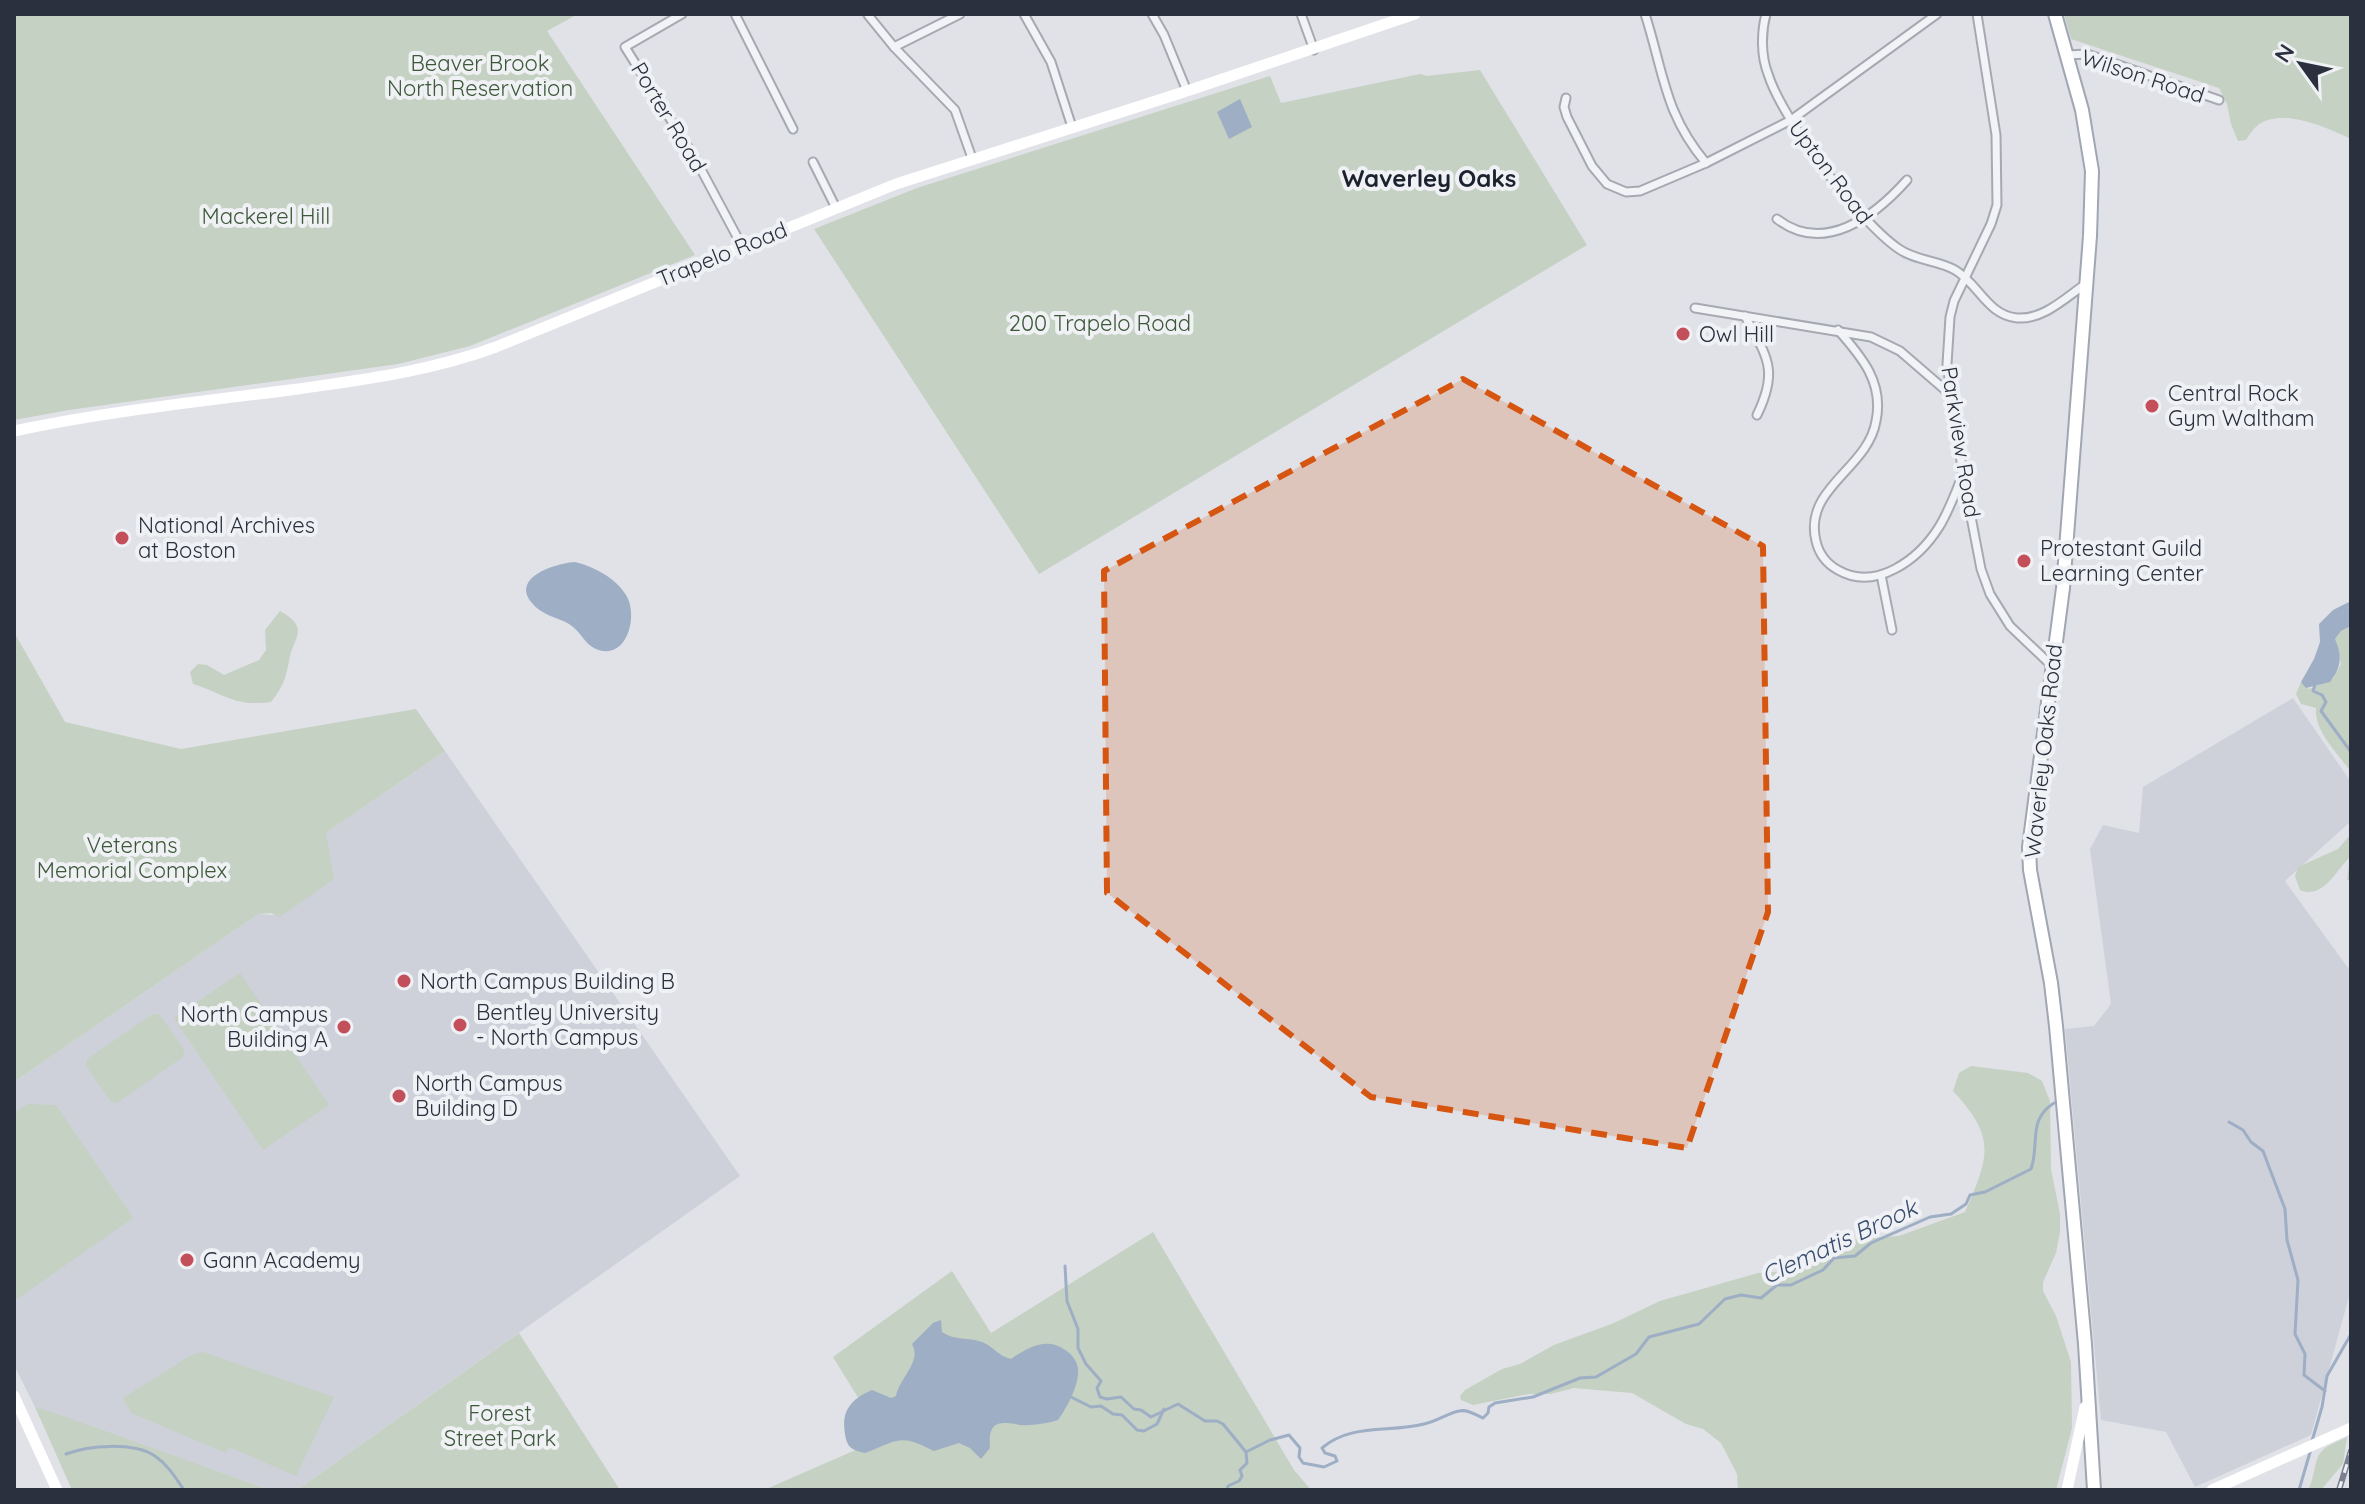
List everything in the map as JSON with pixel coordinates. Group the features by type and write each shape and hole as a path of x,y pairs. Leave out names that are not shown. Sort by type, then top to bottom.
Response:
{"main road":[{"name":"Trapelo Road","path":"14,431 57,422 434,368 496,347 836,208 972,158 1314,50 1415,14"},
{"name":"Waverley Oaks Road","path":"2055,14 2089,144 2092,171 2087,283 2063,588 2029,858 2056,1026 2085,1344 2094,1490"},
{"path":"2067,1490 2082,1427 2086,1386"},
{"path":"14,1396 57,1490"},
{"path":"2311,1446 2351,1421"},
{"path":"2212,1490 2351,1428"}],"street":[{"name":"Porter Road","path":"682,14 625,47 688,147 742,246"},
{"path":"735,14 793,129"},
{"path":"894,47 960,14"},
{"path":"1024,14 1051,62 1072,127"},
{"path":"1152,14 1187,91"},
{"path":"1301,14 1314,50"},
{"path":"1645,14 1666,95 1678,123 1706,163"},
{"name":"Upton Road","path":"1766,14 1763,40 1766,72 1774,92 1864,220 1901,251 1952,268 1990,305 2017,318 2049,310 2087,283"},
{"path":"1566,98 1567,117 1592,166 1615,189 1640,191 1706,163 1791,120 1937,14"},
{"name":"Parkview Road","path":"1977,14 1996,135 1998,193 1991,224 1964,277 1950,317 1947,364 1981,569 1990,594 2010,626 2051,665"},
{"path":"868,15 894,47 955,110 972,158"},
{"name":"Wilson Road","path":"2067,55 2087,54 2219,100"},
{"path":"813,162 836,208"},
{"path":"1777,219 1794,230 1812,233 1834,231 1864,220 1907,180"},
{"path":"1695,308 1859,333 1885,342 1915,363 1951,395"},
{"path":"1745,316 1770,372 1770,387 1757,415"},
{"path":"1838,330 1868,367 1876,388 1878,411 1866,448 1831,486 1820,504 1814,522 1816,540 1823,557 1837,569 1859,577 1881,575 1907,561 1932,537 1963,475"},
{"path":"1881,575 1892,630"}],"highlighted area":[{"path":"1463,379 1763,546 1768,912 1687,1148 1371,1097 1107,893 1104,571"}],"shaded area":[{"path":"2293,698 2351,782 2351,821 2285,881 2351,972 2351,1289 2311,1435 2195,1487 2166,1432 2101,1420 2065,1029 2094,1026 2111,1004 2090,849 2103,825 2139,833 2143,787"},
{"path":"445,751 740,1176 297,1490 270,1490 35,1407 14,1365 14,1082 258,914 276,915 326,833"}],"green space":[{"name":"Mackerel Hill","path":"14,14 578,14 547,31 695,255 470,346 398,364 14,420"},
{"path":"2064,14 2351,14 2351,139 2305,121 2279,118 2258,125 2246,140 2238,141 2219,88 2071,39"},
{"name":"200 Trapelo Road","path":"1480,70 1587,245 1039,574 814,229 917,188 1270,76 1281,103 1420,74 1427,76"},
{"path":"280,611 295,623 298,634 285,678 271,702 238,701 193,684 190,672 198,664 207,665 224,675 259,660 266,650 265,630"},
{"path":"2351,626 2351,772 2323,734 2316,708 2301,704 2296,694 2301,682 2309,689 2333,679 2341,664 2335,639 2341,631"},
{"name":"Veterans Memorial Complex","path":"14,632 65,722 181,749 416,709 445,751 326,833 334,879 280,917 271,913 258,914 14,1082"},
{"path":"2351,834 2351,880 2347,880 2350,857 2316,891 2300,890 2295,876 2298,867 2338,849"},
{"path":"240,973 329,1105 263,1150 174,1018"},
{"path":"153,1014 159,1014 184,1049 183,1057 117,1103 111,1102 86,1066 87,1059"},
{"path":"1971,1066 2028,1073 2042,1081 2050,1101 2051,1169 2060,1214 2060,1232 2056,1253 2043,1282 2043,1291 2056,1316 2071,1362 2072,1428 2056,1490 1738,1490 1737,1474 1721,1443 1703,1429 1686,1424 1632,1393 1574,1388 1473,1405 1461,1400 1460,1396 1465,1390 1502,1369 1520,1364 1554,1345 1614,1323 1660,1301 1758,1273 1793,1271 1816,1262 1849,1239 1899,1236 1965,1212 1979,1176 1984,1148 1977,1122 1953,1091 1959,1073"},
{"path":"28,1104 56,1105 133,1218 17,1299 14,1298 14,1113"},
{"path":"1153,1232 1294,1470 1311,1490 764,1490 883,1438 833,1357 952,1271 991,1333"},
{"name":"Forest Street Park","path":"519,1333 620,1490 297,1490"},
{"path":"203,1352 334,1397 296,1476 229,1447 226,1453 131,1413 123,1398 193,1354"},
{"path":"35,1407 63,1416 270,1490 72,1490"},
{"path":"2347,1437 2343,1464 2321,1490 2308,1490 2319,1454"}],"water":[{"path":"1240,99 1252,127 1229,139 1217,112"},
{"path":"575,562 604,574 626,595 630,604 630,624 623,643 616,649 607,651 592,647 573,627 536,607 527,594 527,586 538,573"},
{"path":"2351,601 2351,626 2341,631 2335,639 2340,656 2337,671 2330,682 2306,688 2301,682 2320,642 2319,624 2333,610"},
{"path":"941,1320 942,1332 947,1335 982,1342 1011,1359 1032,1347 1046,1344 1068,1352 1077,1364 1078,1374 1062,1415 1058,1420 1040,1424 996,1425 991,1432 990,1448 981,1459 970,1448 959,1443 934,1451 906,1440 865,1453 853,1449 847,1442 844,1426 849,1407 858,1397 872,1390 891,1398 896,1396 914,1357 912,1344 933,1323"}],"waterway":[{"path":"2315,685 2313,691 2322,695 2326,702 2321,711 2351,752"},
{"name":"Clematis Brook","path":"1227,1490 1242,1476 1240,1470 1247,1463 1246,1452 1270,1440 1289,1435 1300,1448 1299,1457 1303,1463 1324,1467 1337,1461 1335,1456 1325,1453 1322,1448 1345,1435 1411,1427 1459,1411 1483,1418 1495,1403 1533,1397 1580,1378 1596,1377 1636,1354 1649,1337 1699,1324 1725,1299 1741,1295 1761,1298 1777,1285 1791,1285 1823,1270 1834,1258 1855,1256 1871,1243 1930,1217 1951,1214 1966,1204 1970,1195 1985,1192 2031,1169 2037,1125 2040,1117 2054,1103"},
{"name":"Clematis Brook","path":"2229,1122 2243,1130 2251,1142 2263,1151 2285,1209 2287,1240 2298,1280 2295,1334 2305,1354 2304,1375 2325,1391"},
{"path":"1065,1266 1067,1301 1078,1329 1078,1348 1086,1364 1101,1381 1097,1388 1100,1397 1121,1397 1134,1409 1151,1417 1178,1404 1205,1421 1223,1424 1246,1452"},
{"path":"2312,1441 2327,1376 2351,1334"},
{"path":"1071,1397 1091,1407 1101,1406 1113,1414 1122,1415 1137,1430 1144,1431 1157,1424 1164,1409"},
{"path":"66,1454 111,1446 146,1452 164,1463 184,1490"},
{"path":"2299,1490 2311,1449"}],"railway":[{"path":"2339,1490 2351,1451"}],"place":[{"name":"Owl Hill","path":"1683,334"},
{"name":"Central Rock Gym Waltham","path":"2152,406"},
{"name":"National Archives at Boston","path":"122,538"},
{"name":"Protestant Guild Learning Center","path":"2024,561"},
{"name":"North Campus Building B","path":"404,981"},
{"name":"Bentley University - North Campus","path":"460,1025"},
{"name":"North Campus Building A","path":"344,1027"},
{"name":"North Campus Building D","path":"399,1096"},
{"name":"Gann Academy","path":"187,1260"}],"district":[{"name":"Waverley Oaks","path":"1429,178"}],"park label":[{"name":"Beaver Brook North Reservation","path":"480,76"}]}
